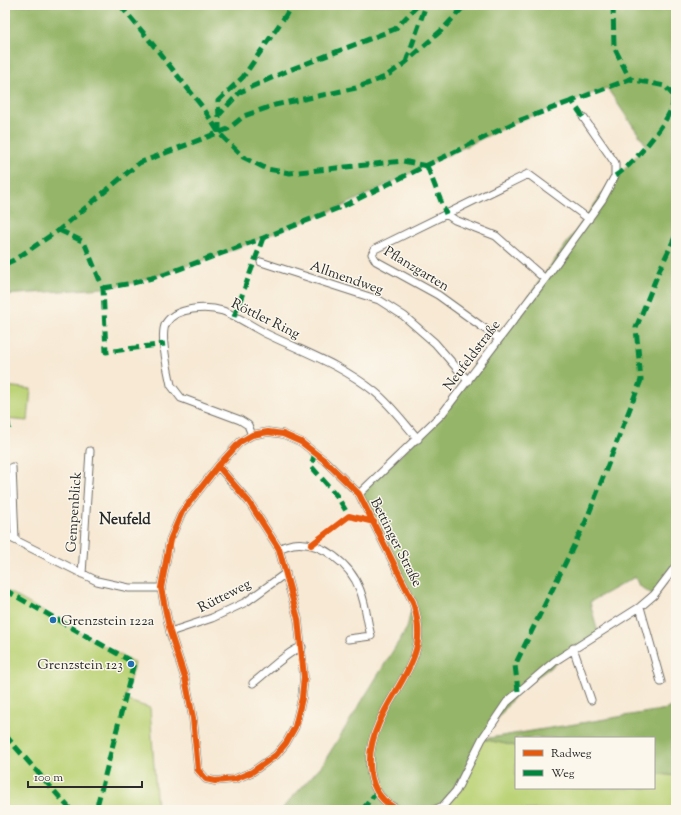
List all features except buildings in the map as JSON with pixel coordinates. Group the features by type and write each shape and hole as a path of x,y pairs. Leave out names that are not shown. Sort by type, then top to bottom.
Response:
{"street":[{"name":"Neufeldstraße","path":"359,494 418,439 442,414 546,279 602,200 615,176 615,163 583,117"},
{"path":"446,214 528,174 589,219"},
{"path":"446,214 455,220 496,236 546,279"},
{"name":"Pflanzgarten","path":"446,214 375,249 372,254 376,261 438,295 499,340"},
{"name":"Allmendweg","path":"261,262 379,300 404,316 435,343 468,381"},
{"name":"Röttler Ring","path":"252,435 248,425 240,420 181,398 175,392 171,385 163,332 167,322 175,315 189,310 206,309 222,311 271,336 331,362 376,393 393,409 418,439"},
{"name":"Bettinger Straße","path":"302,647 304,678 302,698 295,727 286,743 276,755 252,772 235,779 215,781 206,779 198,770 193,718 185,678 170,632 160,588 170,540 182,512 218,466 240,442 252,435 268,432 283,434 301,442 324,460 359,494 406,585 418,619 416,652 379,723 371,753 372,781 376,793 391,806 399,810"},
{"name":"Gempenblick","path":"82,574 90,452"},
{"path":"218,466 249,502 279,549 298,619 302,647 291,651 253,683"},
{"path":"12,467 14,539"},
{"path":"5,536 14,539 82,574 112,586 160,588"},
{"path":"279,549 292,544 311,545 327,552 346,566 361,591 370,636 348,639"},
{"path":"434,810 443,806 456,791 482,739 507,702 518,691 573,648 640,607 654,595 676,566"},
{"name":"Rütteweg","path":"170,632 212,618 246,602 286,573"},
{"path":"640,607 661,682"},
{"path":"573,648 591,700"}],"green space":[{"path":"5,5 676,5 676,566 654,595 639,586 635,577 590,602 598,633 518,691 483,739 667,709 676,703 676,776 655,773 655,737 515,737 515,746 482,739 456,791 434,810 281,810 322,765 407,628 413,602 359,494 418,439 468,381 615,176 623,171 646,145 607,88 518,121 341,207 214,257 133,283 103,288 5,295"},
{"path":"5,386 31,389 28,421 5,419"},
{"path":"5,590 134,663 125,700 150,708 157,810 5,810"},
{"path":"482,739 515,746 515,789 655,789 655,773 676,776 676,810 434,810"}],"marked path":[{"path":"120,5 204,109 219,133 243,157 267,169 290,173 403,161 427,166"},
{"path":"219,117 218,101 243,77 286,15 291,5"},
{"path":"219,133 219,115 240,92 287,71 395,29 418,5"},
{"path":"406,62 426,5"},
{"path":"5,264 14,260 59,230 139,163 228,129 244,116 275,105 356,88 385,77 405,63 444,28 465,5"},
{"path":"613,5 614,47 630,79"},
{"path":"583,117 572,101 630,79 665,86 673,95 676,94"},
{"path":"615,176 630,164 656,134 672,107 673,95"},
{"path":"103,288 133,283 163,275 341,207 518,121 572,101"},
{"path":"427,166 446,214"},
{"path":"59,230 84,242 103,288 106,352 165,344"},
{"path":"518,691 515,665 586,521 641,380 636,328 659,271 676,235"},
{"path":"234,317 263,238"},
{"path":"5,407 9,429"},
{"path":"315,453 311,466 337,496 349,516"},
{"path":"5,590 134,663 96,810"},
{"path":"5,735 71,810"},
{"path":"362,810 376,793"}],"cycle path":[{"path":"218,466 249,502 279,549 298,619 304,677 302,698 295,727 286,743 276,755 252,772 235,779 215,781 206,779 198,770 193,718 185,678 170,632 161,588 170,540 182,512 218,466 240,442 252,435 268,432 283,434 301,442 324,460 359,494 413,602 418,628 417,647 412,662 388,705 374,735 370,760 374,784 379,794 388,803 399,810"},
{"path":"311,545 349,516 374,522"}],"place":[{"name":"Grenzstein 122a","path":"53,620"},
{"name":"Grenzstein 123","path":"131,664"}],"district":[{"name":"Neufeld","path":"125,519"}]}
